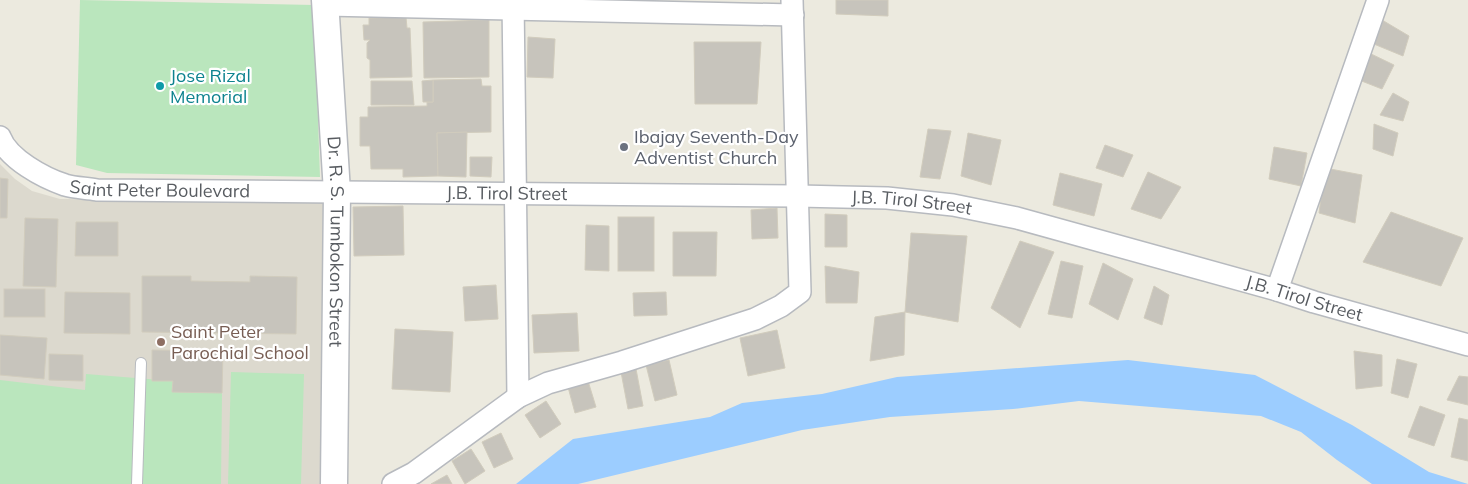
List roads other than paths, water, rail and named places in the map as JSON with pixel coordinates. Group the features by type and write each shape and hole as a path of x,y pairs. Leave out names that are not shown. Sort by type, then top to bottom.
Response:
{"street":[{"path":"1277,290 1378,0"},
{"path":"326,3 793,8 800,292 781,306 755,319 622,362 548,383 518,397 414,473 393,484"},
{"name":"Dr. R. S. Tumbokon Street","path":"326,3 337,192 334,484"},
{"path":"513,5 518,397"},
{"name":"Saint Peter Boulevard","path":"0,137 3,147 34,172 66,185 97,190 337,192"},
{"name":"J.B. Tirol Street","path":"337,192 887,198 953,206 1017,218 1468,345"}],"lane":[{"path":"138,484 141,362"}],"water":[{"path":"1128,360 1255,375 1352,425 1429,472 1468,484 1372,484 1301,432 1261,416 1079,401 1013,409 890,417 802,430 578,484 516,484 573,439 710,417 742,403 822,394 897,377"}],"place":[{"name":"Jose Rizal Memorial","path":"160,86"},
{"name":"Ibajay Seventh-Day Adventist Church","path":"624,147"},
{"name":"Saint Peter Parochial School","path":"161,342"}]}
